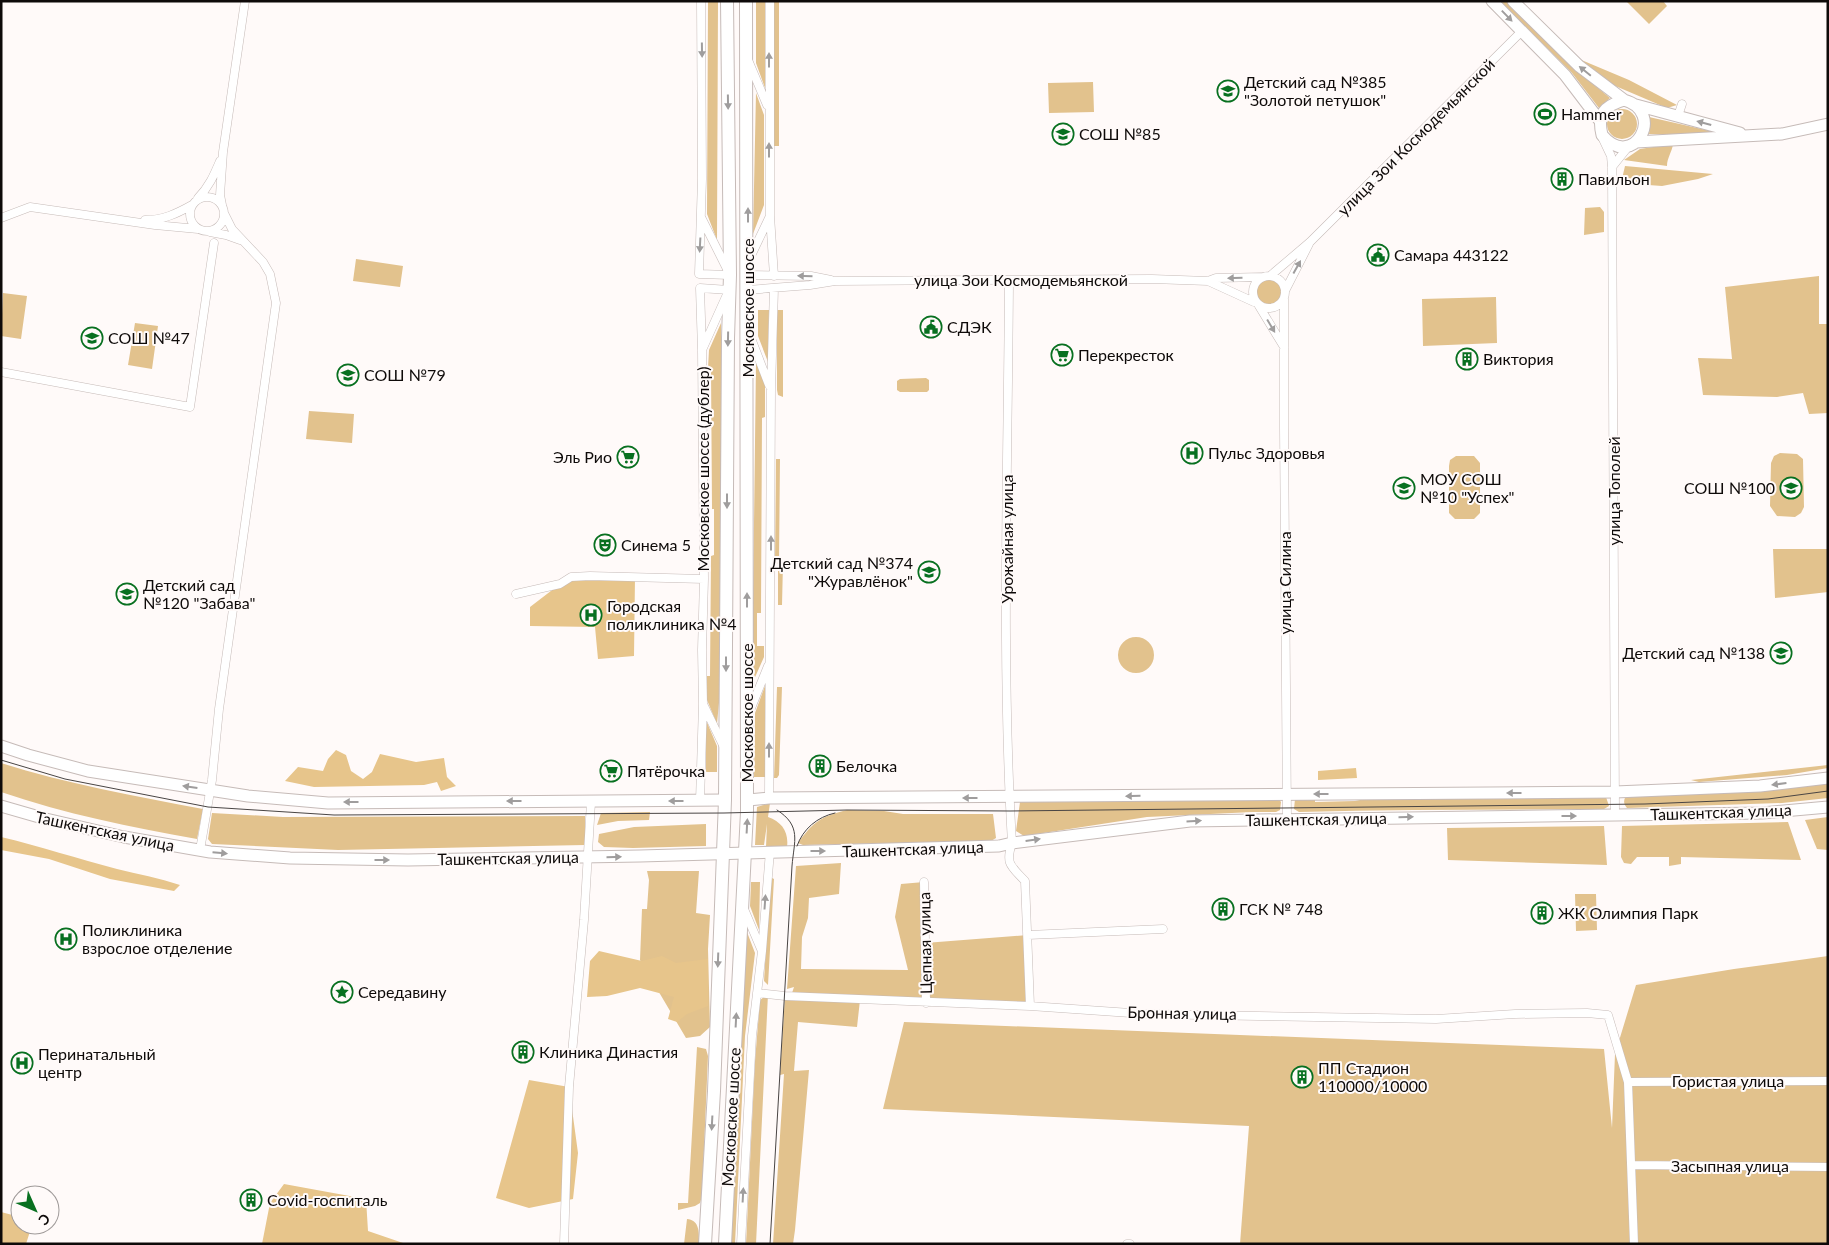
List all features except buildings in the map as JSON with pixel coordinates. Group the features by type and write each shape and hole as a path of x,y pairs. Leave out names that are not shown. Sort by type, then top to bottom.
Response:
{"main road":[{"name":"Московское шоссе","path":"705,1244 714,1091 725,800 730,275 727,1"},
{"name":"Московское шоссе","path":"725,1244 748,800 746,1"},
{"path":"1492,1 1565,76 1600,121"},
{"path":"1513,1 1579,66 1624,100 1636,105 1751,136"},
{"path":"1624,100 1607,108 1602,114 1600,121 1602,135 1612,145 1622,148 1632,144 1782,134 1828,124"},
{"path":"1632,144 1642,135 1644,127 1644,119 1636,105"},
{"name":"улица Зои Космодемьянской","path":"730,275 747,269"},
{"name":"улица Зои Космодемьянской","path":"729,290 747,290"},
{"name":"Ташкентская улица","path":"1,746 88,771 248,796 328,803 1615,792 1760,786 1828,778"},
{"name":"Ташкентская улица","path":"1,806 46,819 124,837 200,850 282,857 336,859 848,852 989,846 1190,821 1762,813 1828,807"}],"street":[{"path":"200,850 211,790 219,708 276,303 270,274 263,262 232,229 223,209 220,195 223,152 245,1"},
{"path":"701,1 701,217 730,275"},
{"path":"770,1 770,216 774,276"},
{"name":"улица Зои Космодемьянской","path":"1208,281 1216,278 1266,276 1310,242 1521,32"},
{"path":"747,58 769,109"},
{"path":"1678,116 1682,104"},
{"name":"улица Тополей","path":"1602,135 1611,156 1612,167 1615,816"},
{"path":"1612,167 1632,144"},
{"path":"198,229 191,221 190,210 213,177 223,152"},
{"path":"130,221 155,220 173,216 195,202 208,197 214,198 223,209 221,224 217,229 208,232"},
{"path":"1,218 30,207 155,226 198,229 226,235 242,241"},
{"path":"747,269 770,216"},
{"name":"улица Зои Космодемьянской","path":"701,217 699,274 730,275"},
{"name":"улица Зои Космодемьянской","path":"1285,295 1310,242"},
{"path":"1,372 190,407 214,243"},
{"name":"улица Зои Космодемьянской","path":"747,269 774,276 811,276 835,281"},
{"path":"1257,304 1272,309 1279,306 1285,295 1284,284 1277,278 1266,276 1256,282 1253,289 1257,304 1284,347"},
{"name":"улица Зои Космодемьянской","path":"747,290 835,281 1152,278 1208,281 1257,304"},
{"name":"Урожайная улица","path":"1009,280 1006,592 1008,720 1006,742 1012,843"},
{"name":"улица Зои Космодемьянской","path":"700,288 729,290"},
{"name":"Московское шоссе (дублер)","path":"700,288 704,579 700,801"},
{"path":"769,798 771,389 774,288"},
{"path":"702,350 729,290"},
{"name":"улица Силина","path":"1285,295 1287,820"},
{"path":"747,329 771,389"},
{"path":"516,594 560,584 571,577 704,579"},
{"path":"747,719 770,662"},
{"path":"703,704 725,751"},
{"path":"564,1244 569,1087 588,857 590,802"},
{"path":"1012,843 1008,855 1011,865 1025,881 1030,1006"},
{"path":"741,1244 752,1036 762,951 770,852"},
{"name":"Цепная улица","path":"924,882 926,1003"},
{"path":"742,905 762,951"},
{"path":"1028,934 1163,929"},
{"name":"Бронная улица","path":"757,993 926,1003 1030,1006 1146,1014 1436,1019 1515,1014 1587,1013 1608,1015 1628,1082"},
{"name":"Гористая улица","path":"1628,1082 1828,1081"},
{"path":"1628,1082 1634,1244"},
{"name":"Засыпная улица","path":"1632,1165 1828,1167"}],"shaded area":[{"path":"708,1 718,1 717,240 707,214"},
{"path":"756,1 765,1 765,88 756,63"},
{"path":"773,1 779,1 779,146 774,146"},
{"path":"1500,1 1508,1 1575,69 1610,98 1599,108 1572,73"},
{"path":"1626,1 1663,1 1667,6 1649,24"},
{"path":"1579,59 1629,80 1677,105 1667,108 1613,85"},
{"path":"1093,82 1094,112 1049,113 1048,83"},
{"path":"756,93 764,115 764,205 753,234"},
{"path":"1622,109 1628,110 1636,118 1636,130 1628,138 1622,139 1616,138 1608,130 1607,124 1608,118 1616,110"},
{"path":"1649,117 1728,135 1728,137 1649,134"},
{"path":"1673,144 1667,166 1624,160 1640,149"},
{"path":"1625,166 1713,174 1662,186 1621,183"},
{"path":"1600,207 1604,212 1604,232 1584,235 1585,208"},
{"path":"356,259 403,266 400,287 353,281"},
{"path":"1819,276 1819,324 1828,324 1828,413 1809,414 1803,393 1777,397 1703,395 1698,358 1732,359 1725,287"},
{"path":"1269,279 1278,283 1282,292 1278,301 1269,305 1260,301 1256,292 1260,283"},
{"path":"3,293 27,296 21,339 1,336"},
{"path":"1496,297 1497,343 1423,346 1422,299"},
{"path":"758,310 769,310 768,362 758,336"},
{"path":"777,310 783,310 783,397 778,395 777,390"},
{"path":"135,323 158,326 152,369 128,365"},
{"path":"721,323 721,681 717,724 707,700 707,676 710,676 711,556 714,555 711,370 708,368 709,350"},
{"path":"756,362 765,384 765,417 762,418 761,613 757,613 757,646 764,646 764,657 752,684"},
{"path":"926,378 929,380 929,390 927,392 900,392 897,390 897,381 900,379"},
{"path":"309,411 354,414 352,443 306,439"},
{"path":"1780,453 1797,454 1803,459 1804,507 1801,513 1795,517 1777,516 1770,506 1771,463 1774,456"},
{"path":"1456,456 1474,456 1480,463 1480,513 1474,519 1455,519 1449,513 1449,466 1450,460"},
{"path":"776,459 780,459 779,563 783,563 782,605 778,605 778,564 775,563"},
{"path":"1773,549 1828,549 1828,592 1775,598"},
{"path":"579,576 635,577 634,656 598,659 595,627 530,626 530,607 560,584"},
{"path":"1136,637 1143,638 1149,642 1153,648 1153,662 1149,668 1143,672 1136,673 1129,672 1123,668 1119,662 1118,655 1119,648 1123,642 1129,638"},
{"path":"766,683 765,777 754,777 755,713"},
{"path":"777,687 782,687 779,775 777,778 774,778"},
{"path":"706,720 717,746 717,772 706,772"},
{"path":"336,750 346,755 351,771 363,779 372,772 380,754 416,762 444,758 447,777 456,786 441,791 437,782 424,785 314,787 285,781 298,767 323,771 328,759"},
{"path":"1,763 76,783 203,809 197,839 123,825 1,792"},
{"path":"1828,765 1828,768 1787,775 1699,782 1691,780"},
{"path":"1356,768 1357,778 1318,780 1318,771"},
{"path":"1828,780 1828,798 1782,803 1627,808 1624,802 1629,792"},
{"path":"1375,797 1606,797 1609,806 1604,809 1299,812 1294,809 1295,799 1315,799 1315,802 1355,801"},
{"path":"1278,798 1281,802 1280,810 1276,812 1147,817 1024,836 1016,831 1020,802"},
{"path":"770,803 768,817 784,828 787,837 787,847 766,847 767,824 764,845 755,845 757,807"},
{"path":"847,810 884,811 903,814 993,814 996,838 991,841 803,845 798,843 818,821"},
{"path":"650,812 649,820 618,821 597,825 601,813"},
{"path":"212,813 283,817 585,816 585,845 338,850 212,844 208,839"},
{"path":"1828,817 1828,850 1817,849 1805,820"},
{"path":"1788,822 1801,860 1681,857 1681,864 1669,866 1669,857 1637,857 1631,864 1624,863 1621,857 1622,826"},
{"path":"706,824 706,846 604,847 598,842 599,834 634,827"},
{"path":"1604,826 1607,865 1448,860 1447,828"},
{"path":"1,837 180,885 174,891 110,879 49,859 1,850"},
{"path":"841,863 839,894 809,898 808,918 802,937 801,969 908,970 895,917 901,884 924,882 925,943 1028,935 1030,1006 860,1000 857,1027 798,1022 794,1071 809,1070 795,1230 793,1244 773,1244 784,1074 780,1075 785,996 791,996 794,987 787,989 796,866"},
{"path":"647,871 699,871 696,913 710,915 708,949 710,1027 700,1036 686,1038 640,960 642,909 647,909 649,880"},
{"path":"770,877 774,879 768,985 764,981"},
{"path":"751,882 760,882 759,930 750,906"},
{"path":"1575,894 1596,894 1597,930 1576,931"},
{"path":"747,932 755,953 745,1036 735,1244 731,1244 745,950"},
{"path":"599,951 642,961 662,956 676,963 708,959 708,1006 687,1014 677,1022 668,1019 674,997 640,988 607,996 587,997 590,961"},
{"path":"1828,956 1828,1244 1240,1244 1249,1126 883,1109 904,1022 1604,1049 1612,1128 1615,1054 1636,985"},
{"path":"768,994 756,1244 746,1244 760,1000"},
{"path":"697,1047 706,1049 708,1056 702,1196 700,1203 695,1206 678,1210 678,1203 688,1203"},
{"path":"529,1080 569,1087 578,1153 573,1199 529,1208 496,1198"},
{"path":"284,1184 366,1199 368,1231 406,1244 262,1244 270,1203"},
{"path":"1,1212 10,1214 10,1235 29,1235 26,1244 1,1244"},
{"path":"687,1219 697,1224 699,1244 684,1244"}],"tram line":[{"path":"1,760 65,779 208,807 334,815 724,813 847,810 1010,811 1645,804 1768,799 1828,791"},
{"path":"770,1244 792,866 795,842 795,835 790,822 777,810"},
{"path":"797,846 807,829 822,817 835,813"}],"place":[{"name":"Детский сад №385 \"Золотой петушок\"","path":"1228,91"},
{"name":"Hammer","path":"1545,114"},
{"name":"СОШ №85","path":"1063,134"},
{"name":"Павильон","path":"1562,179"},
{"name":"Самара 443122","path":"1378,255"},
{"name":"СДЭК","path":"931,327"},
{"name":"СОШ №47","path":"92,338"},
{"name":"Перекресток","path":"1062,355"},
{"name":"Виктория","path":"1467,359"},
{"name":"СОШ №79","path":"348,375"},
{"name":"Пульс Здоровья","path":"1192,453"},
{"name":"Эль Рио","path":"628,457"},
{"name":"МОУ СОШ №10 \"Успех\"","path":"1404,488"},
{"name":"СОШ №100","path":"1791,488"},
{"name":"Синема 5","path":"605,545"},
{"name":"Детский сад №374 \"Журавлёнок\"","path":"929,572"},
{"name":"Детский сад №120 \"Забава\"","path":"127,594"},
{"name":"Городская поликлиника №4","path":"591,615"},
{"name":"Детский сад №138","path":"1781,653"},
{"name":"Белочка","path":"820,766"},
{"name":"Пятёрочка","path":"611,771"},
{"name":"ГСК № 748","path":"1223,909"},
{"name":"ЖК Олимпия Парк","path":"1542,913"},
{"name":"Поликлиника взрослое отделение","path":"66,939"},
{"name":"Середавину","path":"342,992"},
{"name":"Клиника Династия","path":"523,1052"},
{"name":"Перинатальный центр","path":"22,1063"},
{"name":"ПП Стадион 110000/10000","path":"1302,1077"},
{"name":"Covid-госпиталь","path":"251,1200"}]}
